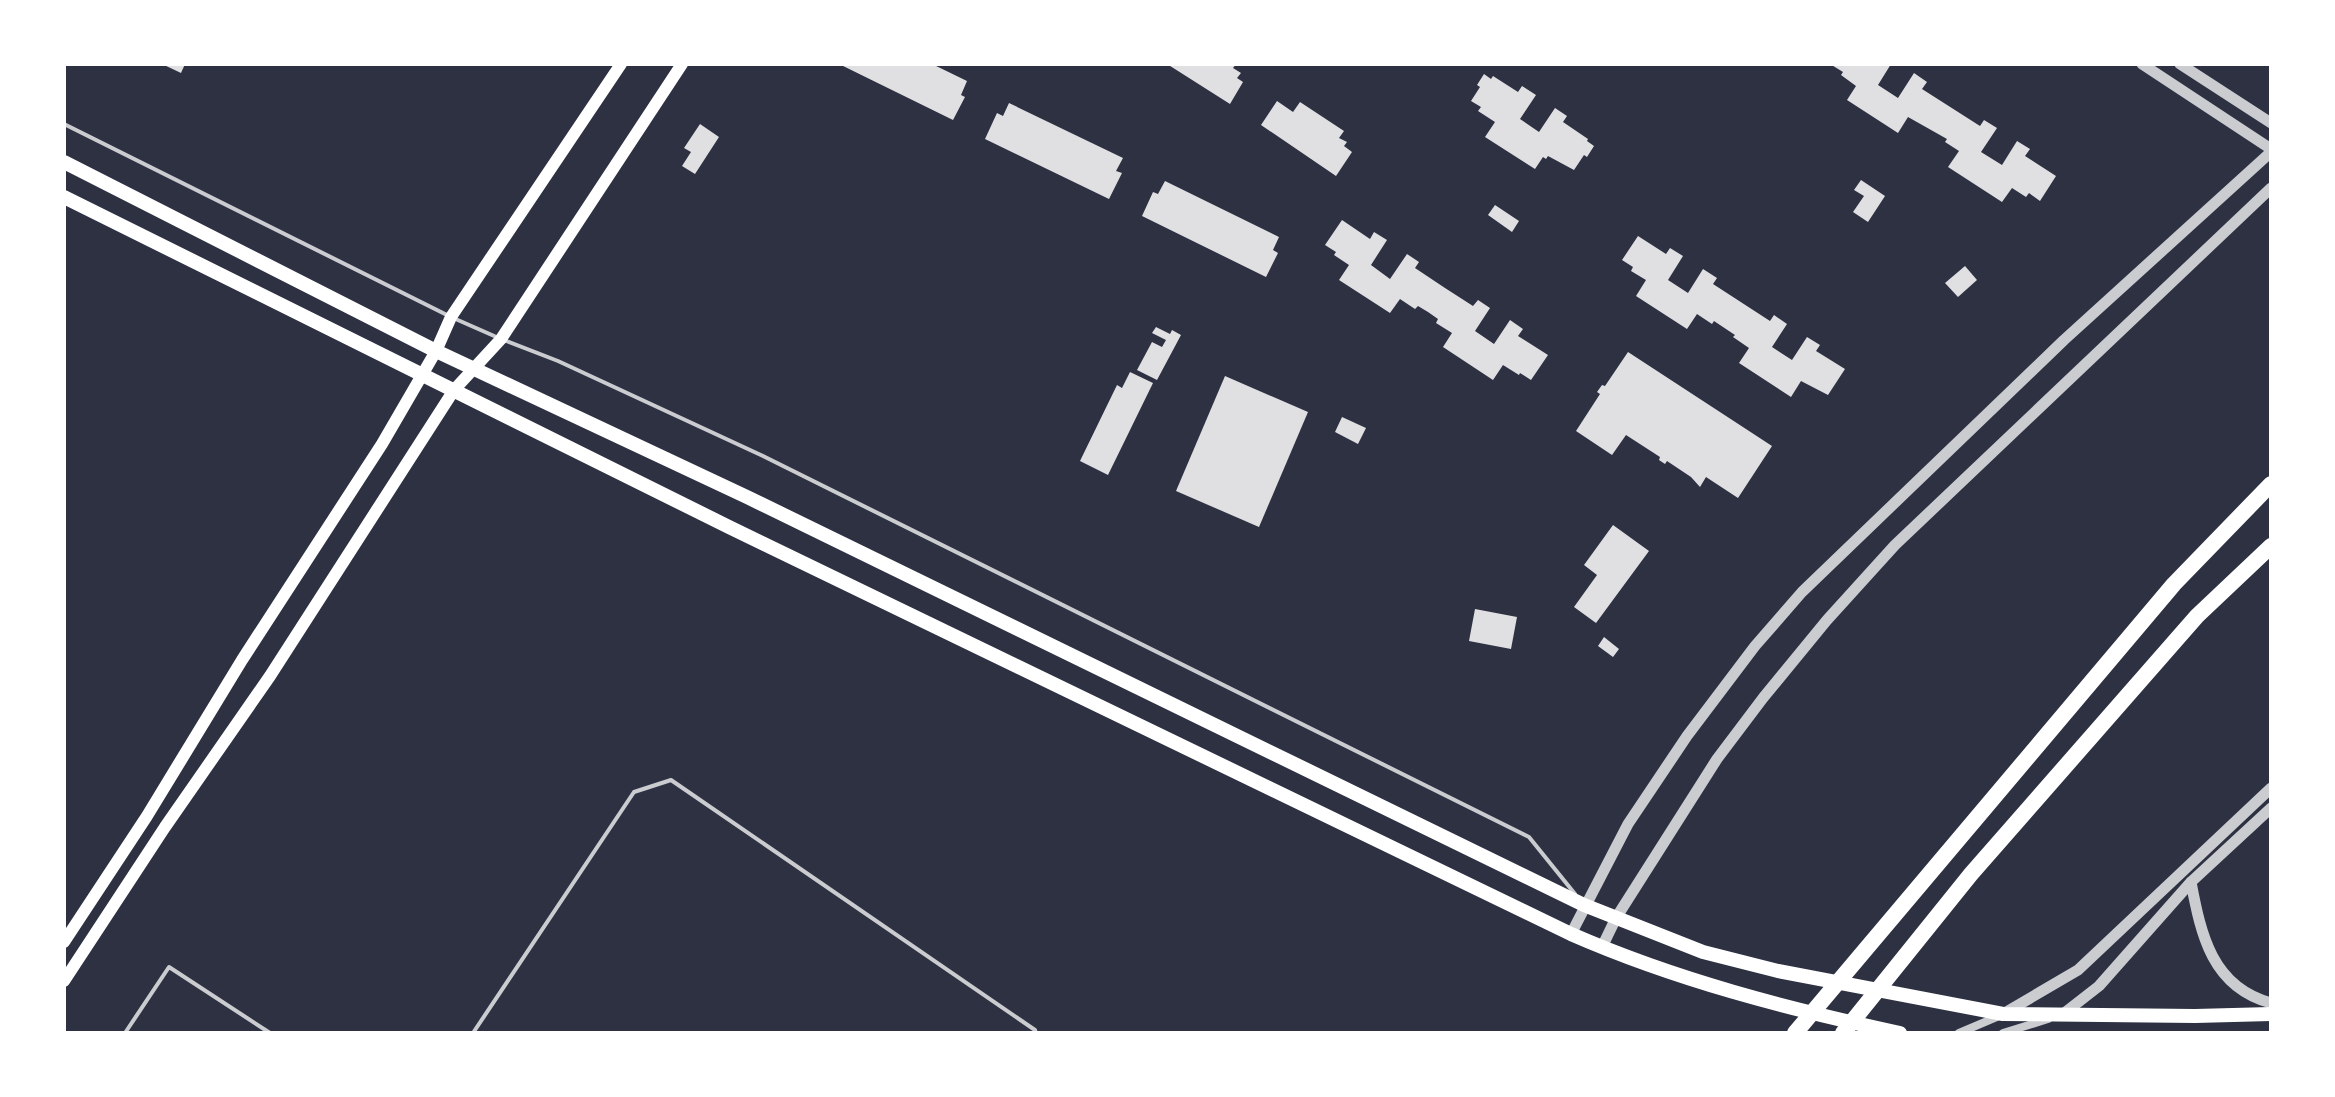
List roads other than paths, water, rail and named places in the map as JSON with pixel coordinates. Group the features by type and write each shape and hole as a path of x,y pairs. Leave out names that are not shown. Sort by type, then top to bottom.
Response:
{"highway":[{"path":"1795,1033 2174,584 2271,484"},
{"path":"1843,1033 1971,874 2197,616 2271,546"}],"main road":[{"path":"64,942 382,444 436,351 451,317 621,64"},
{"path":"64,981 165,827 270,676 454,390 501,339 682,64"},
{"path":"64,162 436,351 747,497 1584,905 1703,952 1778,971 2003,1014 2195,1016 2248,1014 2271,1005"},
{"path":"64,197 729,527 1571,934 1731,992 1900,1033"}],"street":[{"path":"1571,934 1628,824 1687,736 1755,646 1802,592 2064,340 2271,150 2142,64"},
{"path":"2180,64 2271,123"},
{"path":"1602,947 1616,918 1717,759 1827,620 1914,526 2271,188"},
{"path":"1959,1033 2003,1014 2078,970 2271,788"},
{"path":"2003,1033 2063,1014 2099,986 2191,882 2271,808"},
{"path":"2191,882 2197,915 2210,954 2227,979 2271,1005"}],"lane":[{"path":"64,124 451,317 558,361 763,456 1529,837 1584,905"},
{"path":"473,1033 634,792 671,780 1036,1033"},
{"path":"125,1033 169,967 270,1033"}]}
